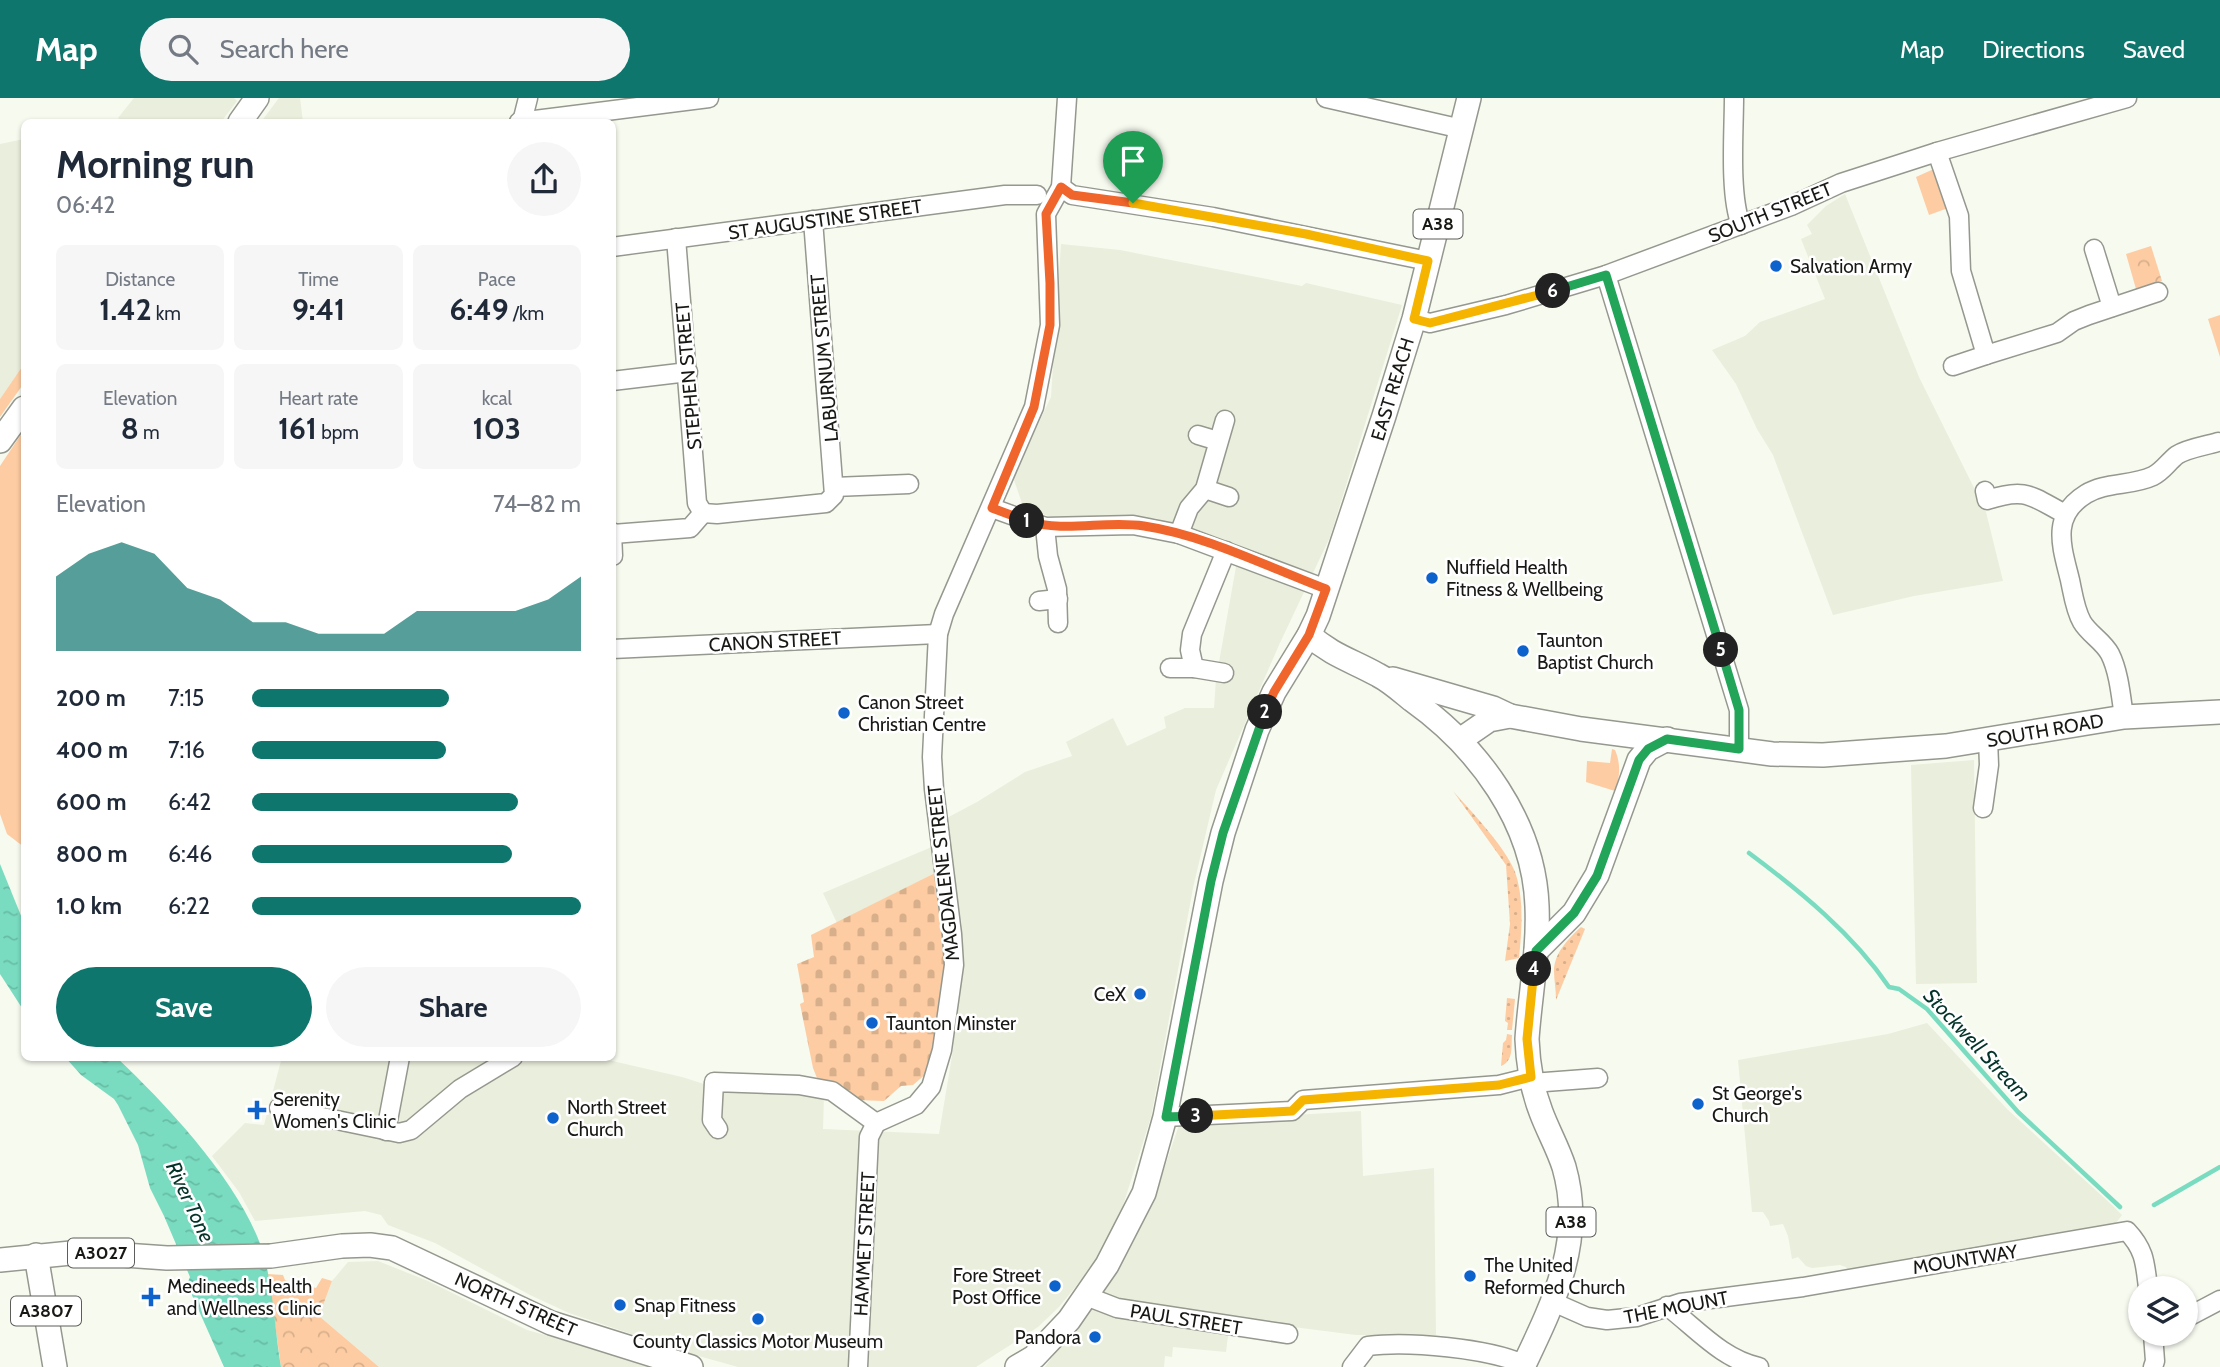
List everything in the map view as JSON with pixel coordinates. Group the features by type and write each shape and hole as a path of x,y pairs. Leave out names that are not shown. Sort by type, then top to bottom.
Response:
{"main road":[{"path":"242,119 257,98"},
{"name":"EAST REACH","path":"1017,1367 1034,1357 1069,1320 1112,1256 1138,1208 1166,1117 1211,881 1223,833 1262,717 1309,635 1384,416 1414,319 1469,98"},
{"path":"0,441 21,412"},
{"name":"A38","path":"1309,635 1337,657 1379,675 1434,715 1460,740 1508,805 1523,839 1537,902 1536,951 1527,1039 1531,1080 1562,1163 1570,1198 1572,1232 1568,1256 1553,1302 1524,1366"},
{"name":"SOUTH ROAD","path":"1379,675 1444,692 1510,716 1621,734 1802,755 1871,753 1945,746 2124,717 2220,712"},
{"path":"1460,740 1489,720 1510,716"},
{"path":"1621,734 1631,743 1639,760"},
{"path":"1536,951 1574,913 1597,876 1639,760 1648,749 1667,739"},
{"path":"1537,902 1564,906 1584,897"},
{"name":"NORTH STREET","path":"36,1255 81,1252 166,1258 271,1256 342,1246 370,1245 392,1248 551,1323 691,1367"},
{"name":"A3027","path":"0,1261 36,1255"},
{"name":"A3807","path":"36,1255 55,1367"}],"street":[{"path":"522,119 528,98"},
{"path":"544,119 709,98"},
{"name":"MAGDALENE STREET","path":"876,1123 916,1105 931,1087 938,1067 954,965 933,767 932,725 938,634 944,614 1034,407 1050,325 1049,199 1068,98"},
{"path":"1326,98 1462,129"},
{"path":"1734,98 1734,170 1737,216 1741,225"},
{"name":"SOUTH STREET","path":"1414,319 1430,323 1506,305 1606,275 1741,225 1841,183 2102,102 2127,98"},
{"path":"1937,152 1960,221 1961,271 1986,355"},
{"name":"ST AUGUSTINE STREET","path":"616,246 1005,195 1049,199"},
{"path":"1049,199 1072,195 1213,217 1428,261"},
{"name":"LABURNUM STREET","path":"813,220 834,491"},
{"name":"STEPHEN STREET","path":"676,238 697,503 703,513"},
{"path":"2094,250 2112,307"},
{"path":"1606,275 1739,710 1739,749"},
{"path":"1953,366 2057,333 2074,321 2158,292"},
{"path":"616,381 688,372"},
{"path":"1179,534 1189,508 1205,489 1225,420"},
{"path":"1198,435 1218,440"},
{"path":"2124,717 2109,652 2088,632 2080,619 2061,544 2065,514 2072,505 2096,489 2152,476 2178,455 2218,442"},
{"path":"616,533 690,528 703,513 717,514 826,503 834,491 909,484"},
{"path":"1205,489 1229,497"},
{"path":"1984,491 1987,499 2007,493 2027,494 2065,514"},
{"path":"992,508 1045,527 1133,525 1179,534 1326,589"},
{"path":"1045,527 1048,556 1058,599 1058,623"},
{"path":"1194,668 1190,650 1192,634 1226,551"},
{"path":"1038,601 1058,599"},
{"name":"CANON STREET","path":"616,649 938,634"},
{"path":"1170,668 1194,668 1224,673"},
{"path":"1983,808 1989,765 1988,739"},
{"path":"386,1131 400,1061"},
{"path":"281,1112 399,1133 411,1130 460,1089 506,1061"},
{"path":"1166,1117 1292,1111 1303,1100 1499,1085 1531,1080 1598,1077"},
{"path":"718,1129 712,1120 714,1082 788,1085 832,1091 876,1123"},
{"name":"HAMMET STREET","path":"858,1367 869,1137 876,1123"},
{"name":"MOUNTWAY","path":"1803,1287 2127,1231 2139,1243 2146,1276"},
{"name":"THE MOUNT","path":"1553,1302 1587,1317 1607,1320 1637,1317 1667,1306 1803,1287"},
{"name":"PAUL STREET","path":"1086,1296 1117,1308 1288,1334"},
{"path":"2198,1312 2220,1300"},
{"path":"1667,1306 1721,1351 1745,1364 1759,1367"},
{"path":"1352,1367 1368,1346 1382,1344 1463,1350 1511,1358 1524,1366"},
{"path":"2153,1367 2154,1346"}],"shaded area":[{"path":"134,98 234,98 237,101 223,119 118,118"},
{"path":"279,98 300,98 303,119 263,119"},
{"path":"21,140 21,368 0,399 0,144"},
{"path":"1845,194 1919,377 1986,512 2003,581 1914,596 1833,615 1773,455 1757,429 1736,384 1712,350 1745,336 1760,322 1825,299 1801,239 1812,234 1807,225 1826,206"},
{"path":"1061,244 1120,250 1302,286 1306,283 1402,305 1330,537 1279,645 1216,790 1193,888 1151,1117 1120,1215 1099,1258 1059,1307 1038,1327 976,1367 738,1367 569,1313 530,1295 435,1243 388,1225 381,1215 365,1211 255,1221 239,1192 212,1156 245,1123 264,1125 281,1061 612,1061 707,1085 824,1094 823,1129 939,1134 953,1050 962,924 943,820 1025,772 1072,756 1066,742 1113,718 1127,746 1166,728 1164,717 1185,708 1214,708 1216,679 1239,550 1155,518 1063,520 1024,509 1013,477 1051,397"},
{"path":"1974,760 1977,983 1916,984 1911,765"},
{"path":"934,846 935,873 837,923 823,893"},
{"path":"1927,1023 2007,1109 2122,1215 2116,1223 2099,1231 1848,1271 1840,1265 1812,1268 1806,1266 1798,1257 1792,1259 1783,1224 1770,1226 1763,1212 1752,1212 1738,1060 1888,1034"},
{"path":"1361,1111 1363,1176 1434,1168 1436,1335 1356,1335 1230,1319 1226,1352 1173,1347 1172,1357 1165,1356 1164,1367 1045,1367 1123,1259 1153,1202 1180,1122"},
{"path":"378,1261 428,1281 527,1330 658,1367 379,1367 319,1316 332,1281 348,1262"}],"green space":[{"path":"1936,168 1948,208 1929,215 1916,177"},
{"path":"2151,246 2162,281 2136,289 2126,254"},
{"path":"2220,315 2220,357 2208,319"},
{"path":"21,368 21,387 0,417 0,399"},
{"path":"21,434 21,845 7,834 0,814 0,466"},
{"path":"1612,749 1615,750 1619,765 1615,791 1586,782 1587,761 1610,763"},
{"path":"1453,791 1496,841 1515,872 1521,903 1519,958 1505,961 1510,924 1506,865"},
{"path":"935,873 947,961 927,1073 913,1085 901,1086 884,1101 857,1100 842,1085 819,1083 813,1068 800,1004 804,1002 797,964 814,957 811,935"},
{"path":"1581,927 1585,929 1556,1000 1554,971 1559,952"},
{"path":"1507,998 1515,999 1512,1030 1507,1030 1508,1023 1505,1021"},
{"path":"1507,1034 1512,1035 1511,1053 1508,1061 1501,1066 1503,1043"},
{"path":"268,1274 283,1275 285,1280 316,1288 322,1278 332,1281 319,1316 379,1367 281,1367"}],"water":[{"path":"0,864 21,916 21,1006 0,974"},
{"name":"River Tone","path":"69,1061 120,1061 195,1140 231,1188 257,1236 267,1266 281,1367 224,1367 187,1284 190,1277 150,1188 138,1145 114,1099 81,1075"}],"waterway":[{"name":"Stockwell Stream","path":"1749,853 1825,914 1859,949 1889,987 1899,989 1927,1009 2018,1112 2120,1207"},
{"name":"Stockwell Stream","path":"2154,1205 2220,1167"}],"place":[{"name":"Salvation Army","path":"1776,266"},
{"name":"Nuffield Health Fitness & Wellbeing","path":"1432,578"},
{"name":"Taunton Baptist Church","path":"1523,651"},
{"name":"Canon Street Christian Centre","path":"844,713"},
{"name":"CeX","path":"1140,994"},
{"name":"Taunton Minster","path":"872,1023"},
{"name":"St George's Church","path":"1698,1104"},
{"name":"Serenity Women's Clinic","path":"257,1110"},
{"name":"North Street Church","path":"553,1118"},
{"name":"The United Reformed Church","path":"1470,1276"},
{"name":"Fore Street Post Office","path":"1055,1286"},
{"name":"Medineeds Health and Wellness Clinic","path":"151,1297"},
{"name":"Snap Fitness","path":"620,1305"},
{"name":"County Classics Motor Museum","path":"758,1319"},
{"name":"Pandora","path":"1095,1337"}],"route":[{"path":"1061,187 1072,195 1133,203 1306,234 1428,261 1414,319 1430,323 1506,305 1606,275 1739,710 1740,740 1739,749 1667,739 1648,749 1639,760 1597,876 1574,913 1536,951 1527,1039 1531,1077 1499,1085 1303,1100 1292,1111 1166,1117 1211,881 1223,833 1257,730 1274,692 1309,635 1326,589 1179,534 1133,525 1045,527 992,508 1034,407 1046,348 1050,325 1050,283 1046,214 1061,187"}]}
